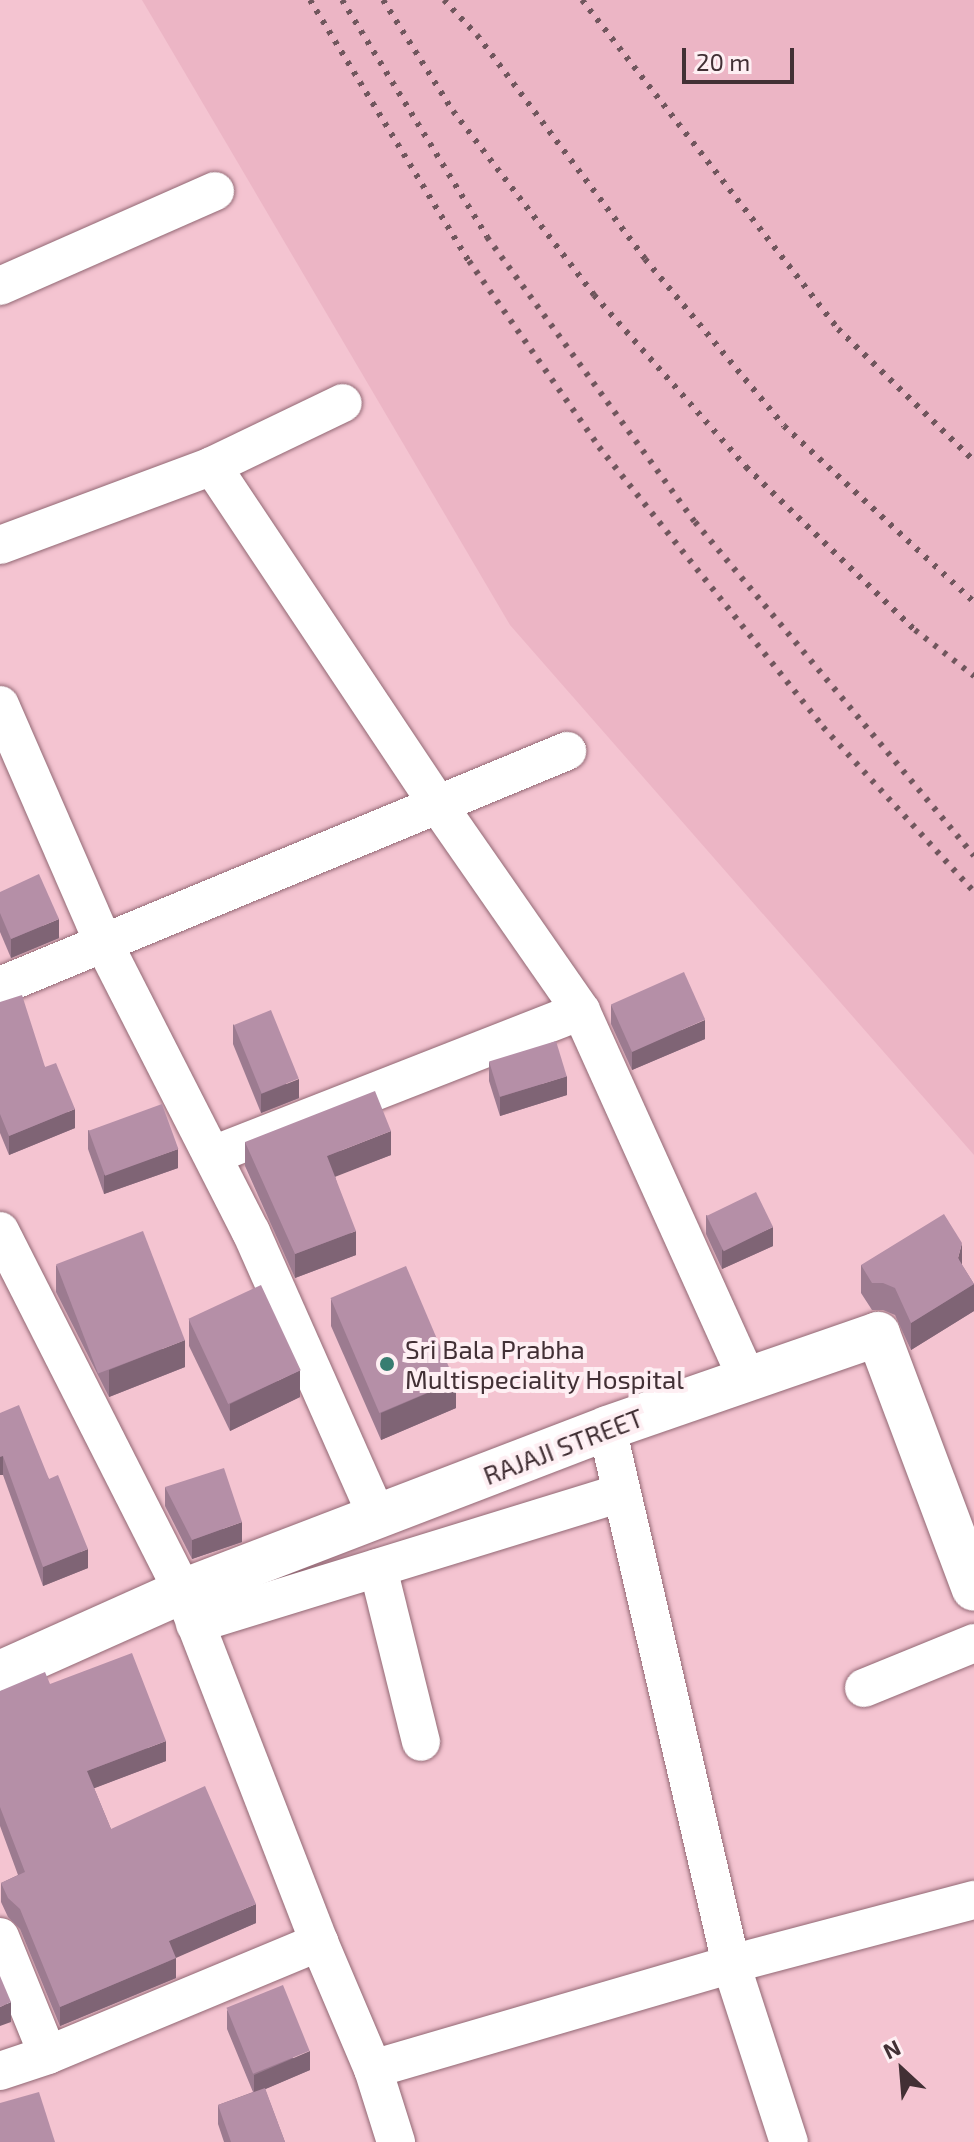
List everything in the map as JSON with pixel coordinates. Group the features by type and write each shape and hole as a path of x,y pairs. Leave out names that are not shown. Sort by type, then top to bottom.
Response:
{"street":[{"path":"0,286 215,191"},
{"path":"0,545 212,466 343,403"},
{"path":"212,466 438,805 581,1011 746,1377"},
{"path":"0,705 104,944 213,1155 377,1517"},
{"path":"0,986 567,751"},
{"path":"213,1155 581,1011"},
{"path":"0,1231 189,1608 319,1942 373,2069 396,2142"},
{"name":"RAJAJI STREET","path":"0,1673 189,1608 377,1517 607,1428 746,1377 878,1334 974,1589"},
{"path":"607,1428 731,1964 789,2142"},
{"path":"189,1608 378,1568 621,1493"},
{"path":"378,1568 421,1742"},
{"path":"864,1688 974,1643"},
{"path":"373,2069 731,1964 974,1900"},
{"path":"0,1937 48,2055"},
{"path":"0,2071 48,2055 319,1942"}],"shaded area":[{"path":"142,0 974,0 974,1155 510,625"}],"building":[{"path":"39,874 59,919 11,939 0,913 0,892"},
{"path":"684,972 705,1020 632,1052 611,1005"},
{"path":"22,995 45,1067 56,1063 75,1109 9,1136 0,1114 0,1002"},
{"path":"271,1010 299,1079 262,1094 234,1025"},
{"path":"556,1041 567,1076 500,1097 489,1061"},
{"path":"375,1091 391,1131 327,1156 356,1231 295,1254 245,1142"},
{"path":"162,1104 178,1149 105,1176 89,1131"},
{"path":"756,1192 773,1227 724,1251 707,1216"},
{"path":"944,1214 962,1243 958,1258 974,1284 911,1323 895,1288 872,1283 861,1265"},
{"path":"143,1231 185,1340 98,1374 56,1264"},
{"path":"406,1266 455,1381 379,1413 331,1298"},
{"path":"261,1285 301,1370 228,1404 188,1319"},
{"path":"19,1405 49,1479 58,1475 88,1549 43,1567 3,1456 0,1457 0,1413"},
{"path":"224,1468 242,1522 192,1540 165,1487"},
{"path":"132,1653 166,1741 87,1771 111,1829 205,1786 256,1904 169,1941 176,1958 60,2007 20,1909 8,1898 1,1883 25,1872 0,1807 0,1691 45,1672 50,1684"},
{"path":"0,1976 11,2002 0,2007"},
{"path":"283,1985 310,2051 253,2074 226,2008"},
{"path":"265,2088 285,2142 231,2142 218,2105"},
{"path":"39,2092 55,2142 0,2142 0,2103"}],"railway":[{"path":"310,0 469,261 599,447 823,727 974,892"},
{"path":"342,0 487,237 695,522 974,856"},
{"path":"383,0 453,111 594,295 746,467 915,630 974,676"},
{"path":"444,0 477,35 645,259 784,426 974,602"},
{"path":"582,0 838,329 974,461"}],"place":[{"name":"Sri Bala Prabha Multispeciality Hospital","path":"387,1364"}]}
